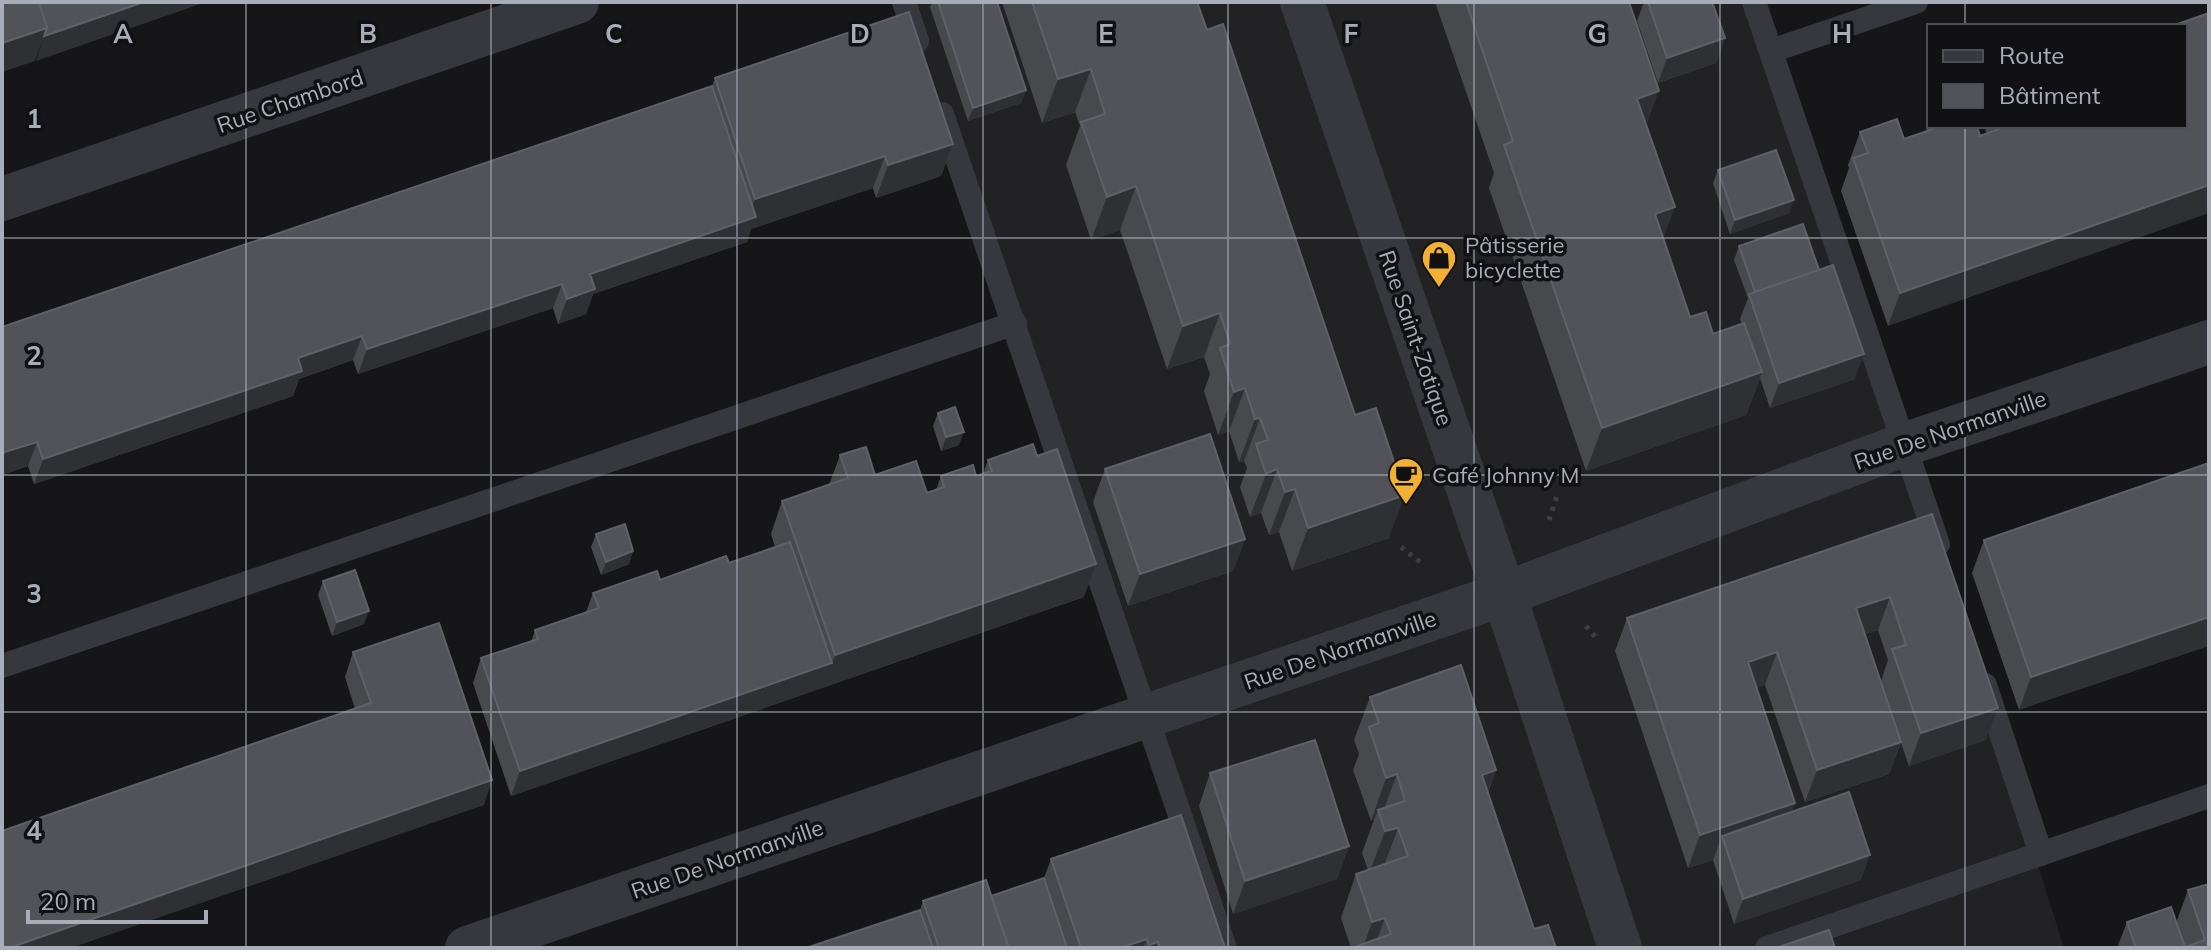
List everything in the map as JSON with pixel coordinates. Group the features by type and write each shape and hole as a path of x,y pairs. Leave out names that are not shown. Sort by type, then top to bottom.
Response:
{"street":[{"name":"Rue Chambord","path":"2,199 577,2"},
{"name":"Rue Saint-Zotique","path":"1302,2 1504,594 1620,948"},
{"name":"Rue De Normanville","path":"467,948 1504,594 1906,444 2209,342"}],"lane":[{"path":"904,2 924,60"},
{"path":"1754,2 1947,570"},
{"path":"1771,51 1916,2"},
{"path":"934,89 1225,948"},
{"path":"2,666 1015,323"},
{"path":"1976,660 2041,854"},
{"path":"1767,948 2209,796"}],"path":[{"path":"1549,521 1558,493"},
{"path":"1401,547 1420,562"},
{"path":"1586,626 1597,639"}],"shaded area":[{"path":"903,2 1753,2 1906,444 2064,948 1217,948"}],"building":[{"path":"2,2 39,2 47,28 2,43"},
{"path":"39,2 144,2 44,36 47,28"},
{"path":"938,2 997,2 1026,90 973,108"},
{"path":"1032,2 1197,2 1207,30 1223,24 1355,415 1376,408 1405,495 1308,528 1295,489 1285,492 1277,469 1266,474 1256,444 1268,440 1260,418 1255,419 1245,388 1234,392 1220,348 1230,344 1220,313 1183,326 1136,186 1107,197 1081,122 1105,114 1091,69 1058,79"},
{"path":"1466,2 1629,2 1659,91 1637,99 1675,207 1655,214 1690,317 1706,312 1713,334 1744,323 1762,372 1602,428 1504,145 1513,141"},
{"path":"1648,2 1712,2 1725,38 1667,58"},
{"path":"909,12 953,144 888,165 885,156 755,199 715,78"},
{"path":"2209,13 2209,185 1900,293 1853,158 1868,153 1860,132 1897,119 1904,139 1936,128 1978,128 1980,136 2002,128 2187,128 2187,24 2178,24"},
{"path":"712,86 756,217 590,274 595,289 567,299 562,284 367,349 362,336 298,358 302,371 43,459 37,442 2,453 2,327"},
{"path":"1776,150 1794,200 1735,220 1718,170"},
{"path":"1803,224 1819,270 1755,292 1739,246"},
{"path":"1833,265 1864,354 1779,383 1749,294"},
{"path":"955,407 964,432 946,437 938,413"},
{"path":"1210,434 1245,539 1140,574 1105,469"},
{"path":"1033,444 1037,456 1057,449 1096,564 835,655 782,501 848,478 840,455 866,447 875,475 916,461 927,493 944,487 941,476 973,465 976,476 992,471 988,460"},
{"path":"2209,463 2209,617 2031,677 1984,540"},
{"path":"1932,514 1998,708 1921,733 1892,649 1906,645 1890,597 1856,608 1901,742 1817,770 1777,652 1748,662 1795,803 1700,835 1627,618"},
{"path":"625,524 633,551 606,562 596,534"},
{"path":"790,542 832,663 520,771 481,658 538,639 535,630 599,608 593,593 657,571 660,580 726,556 729,563"},
{"path":"355,570 369,611 337,622 323,581"},
{"path":"439,623 492,780 2,948 2,831 371,703 353,652"},
{"path":"1461,665 1496,770 1482,775 1534,929 1548,925 1556,948 1352,948 1391,934 1385,918 1372,922 1356,874 1408,856 1398,828 1385,831 1378,810 1405,801 1397,774 1386,778 1369,727 1379,723 1370,697"},
{"path":"1315,740 1349,846 1245,881 1210,773"},
{"path":"1849,792 1870,855 1743,899 1722,836"},
{"path":"1181,815 1225,948 1160,948 1158,942 1149,945 1147,939 1120,948 1081,948 1051,859"},
{"path":"1044,878 1067,948 1009,948 991,896"},
{"path":"986,880 1009,948 939,948 923,901"},
{"path":"2209,884 2209,948 2136,948 2127,922 2171,907 2185,947 2205,940 2188,890"},
{"path":"920,910 933,948 806,948"},
{"path":"1829,930 1835,948 1776,948"}],"place":[{"name":"Pâtisserie bicyclette","path":"1439,289"},
{"name":"Café Johnny M","path":"1406,506"}]}
